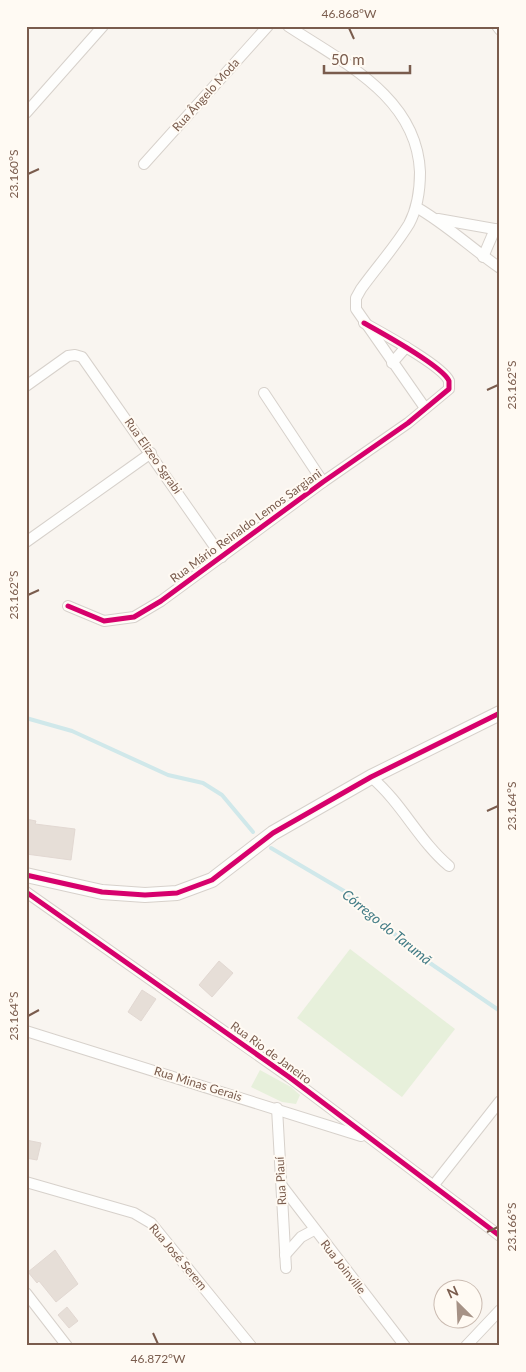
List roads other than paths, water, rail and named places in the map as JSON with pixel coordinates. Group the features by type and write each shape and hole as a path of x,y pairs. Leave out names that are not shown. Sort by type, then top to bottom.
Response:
{"street":[{"path":"26,113 104,26"},
{"name":"Rua Ângelo Moda","path":"144,164 268,26"},
{"path":"288,26 355,70 384,94 403,115 414,137 419,155 420,182 416,207 409,224 356,298 356,309 425,408"},
{"path":"497,26 500,30"},
{"path":"416,207 436,218 500,268"},
{"path":"436,218 497,230 483,256"},
{"path":"364,323 406,347 392,363"},
{"name":"Rua Mário Reinaldo Lemos Sargiani","path":"68,606 104,621 134,617 161,601 323,482 408,423 449,389 449,382 444,374 406,347"},
{"name":"Rua Elizeo Sgrabi","path":"26,386 68,356 82,357 222,557"},
{"path":"264,393 323,482"},
{"path":"26,542 151,454"},
{"path":"26,875 102,892 145,895 177,892 212,880 273,833 372,777 500,713"},
{"path":"372,777 387,790 432,850 449,866"},
{"name":"Rua Rio de Janeiro","path":"26,892 288,1077 500,1236"},
{"name":"Rua Minas Gerais","path":"26,1030 369,1139"},
{"path":"434,1186 500,1102"},
{"name":"Rua Piauí","path":"276,1108 286,1268"},
{"name":"Rua José Serem","path":"26,1182 134,1213 151,1223 251,1346"},
{"name":"Rua Joinville","path":"282,1186 405,1346"},
{"path":"284,1254 301,1236 314,1230"},
{"path":"26,1293 67,1346"},
{"path":"466,1346 500,1310"}],"waterway":[{"name":"Córrego do Tarumã","path":"26,718 72,731 168,775 203,783 222,795 253,832"},
{"name":"Córrego do Tarumã","path":"271,848 344,891 424,959 500,1011"}]}
